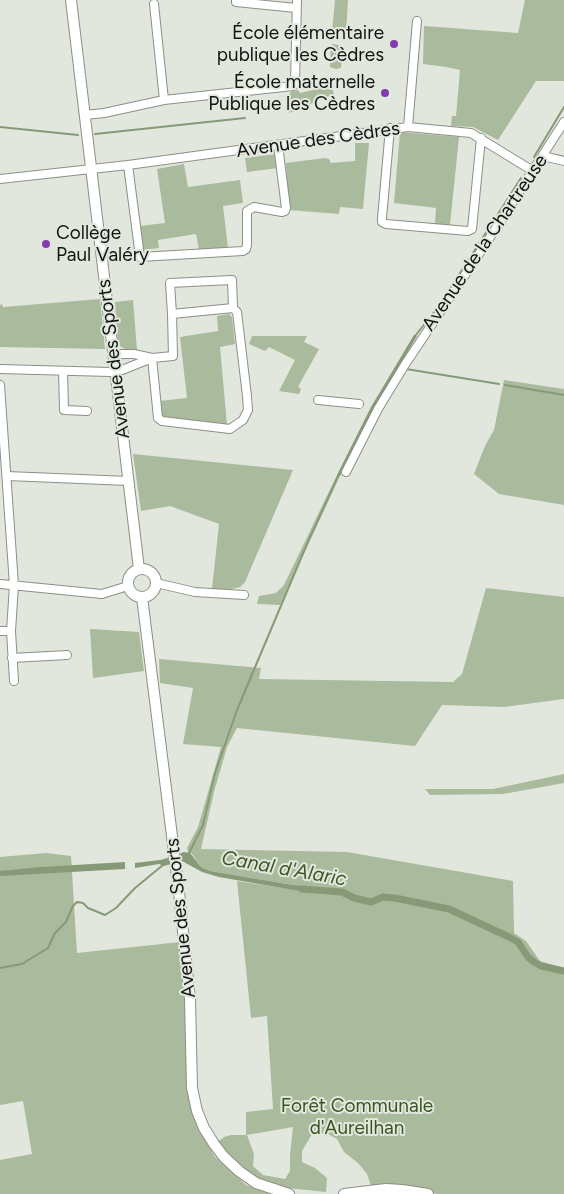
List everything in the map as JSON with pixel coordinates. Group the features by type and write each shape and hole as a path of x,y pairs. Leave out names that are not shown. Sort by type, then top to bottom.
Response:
{"main road":[{"name":"Avenue des Sports","path":"71,0 139,569"},
{"path":"143,568 151,572 156,583 153,591 142,597 132,593 128,586 129,576 132,572 143,568"},
{"name":"Avenue des Sports","path":"142,597 176,868 190,999 192,1088 197,1111 204,1128 214,1144 224,1158 239,1172 256,1183 289,1194"},
{"path":"344,1194 386,1189 428,1194"}],"street":[{"path":"85,115 104,114 164,100 293,86 295,83 296,4 236,2 236,0"},
{"path":"154,4 164,100"},
{"path":"408,127 417,21"},
{"name":"Avenue de la Chartreuse","path":"346,472 378,408 406,362 564,122"},
{"name":"Avenue des Cèdres","path":"0,179 128,165 408,127 471,133 533,171"},
{"path":"390,128 382,218 382,222 386,224 468,231 472,229 481,138"},
{"path":"128,165 140,257 243,251 247,245 246,211 254,208 285,212 278,145"},
{"path":"543,156 564,161"},
{"path":"0,369 116,372 152,358 173,356 170,283 232,280 233,308 237,312 247,396 248,410 244,420 230,429 162,421 158,418 152,358"},
{"path":"172,314 233,308"},
{"path":"114,354 134,354 152,358"},
{"path":"63,371 64,410 87,411"},
{"path":"0,385 14,585 11,631 14,681"},
{"path":"318,400 359,404"},
{"path":"7,476 129,482"},
{"path":"156,583 195,592 244,595"},
{"path":"0,584 102,594 128,586"},
{"path":"0,631 11,631"},
{"path":"12,658 67,655"}],"green space":[{"path":"335,0 348,0 346,32 332,32"},
{"path":"525,0 564,0 564,81 536,81 498,140 473,127 451,126 452,116 456,116 460,70 423,64 424,26 518,33"},
{"path":"331,45 343,46 341,68 330,67"},
{"path":"330,81 334,94 289,113 290,92 298,90 300,93 321,88 320,83"},
{"path":"400,132 459,137 450,225 435,224 436,208 394,203"},
{"path":"355,143 369,143 363,209 340,207 339,214 289,210 286,163 325,158 329,159 331,163 355,161"},
{"path":"276,154 278,168 247,172 245,158"},
{"path":"184,164 188,187 240,180 243,203 223,206 228,248 199,250 196,234 158,240 159,248 142,250 140,226 165,223 157,169"},
{"path":"100,299 105,349 0,347 0,305 2,304 3,307"},
{"path":"133,300 137,350 125,349 118,345 115,302"},
{"path":"229,314 232,317 235,344 220,347 227,425 162,417 159,401 187,398 180,337 218,331 217,316"},
{"path":"252,336 307,336 304,342 319,349 298,387 301,389 299,394 279,391 295,360 269,347 265,351 249,344"},
{"path":"504,380 564,389 564,505 499,494 474,474 485,446 494,430"},
{"path":"133,454 293,470 245,582 240,587 223,591 212,589 219,524 170,506 141,511"},
{"path":"337,475 340,476 280,605 257,604 259,596 276,593 284,585"},
{"name":"Forêt Communale d'Aureilhan","path":"486,588 564,597 564,699 504,707 442,705 415,746 237,728 227,747 201,849 347,852 513,881 514,933 526,941 540,961 564,968 564,1194 437,1194 411,1188 371,1186 367,1174 358,1163 344,1152 337,1139 326,1133 312,1134 302,1151 302,1162 315,1168 327,1178 326,1192 287,1188 250,1176 226,1155 219,1141 231,1135 246,1135 246,1112 273,1109 267,1016 251,1018 237,881 310,892 310,886 293,885 210,871 201,867 192,854 188,852 187,848 198,827 221,747 183,744 193,688 160,683 159,659 261,668 259,679 453,682 462,674","holes":["293,1127 290,1171 285,1179 263,1175 253,1166 254,1154 247,1135"]},
{"path":"90,629 139,632 144,671 93,678"},
{"path":"564,774 564,783 503,794 430,795 425,789 493,789"},
{"path":"46,853 71,856 77,953 180,942 189,1097 197,1125 215,1157 246,1185 271,1194 0,1194 0,1160 32,1154 23,1101 0,1105 0,857"}],"shaded area":[{"path":"414,335 417,336 373,410 340,476 337,475 371,407"},
{"path":"184,852 190,853 201,867 210,871 293,885 311,886 311,893 219,877 202,872 182,861 164,866 159,864 135,868 135,863 160,860"},
{"path":"125,862 125,869 0,876 0,871"}],"waterway":[{"path":"534,157 564,107"},
{"path":"95,134 245,118"},
{"path":"0,127 78,135"},
{"path":"415,336 439,306 521,178"},
{"path":"406,369 499,384"},
{"path":"505,385 564,395"},
{"path":"188,855 203,825 215,773 237,710 307,544 339,474"},
{"path":"0,968 22,964 48,948 55,933 66,922 73,906 77,902 83,903 88,908 105,915 116,908 135,888 163,865"},
{"name":"Canal d'Alaric","path":"302,889 342,892 354,898 371,902 383,897 395,898 449,909 518,942 528,957 541,966 564,971"}],"place":[{"name":"École élémentaire publique les Cèdres","path":"394,44"},
{"name":"École maternelle Publique les Cèdres","path":"385,93"},
{"name":"Collège Paul Valéry","path":"46,244"}]}
